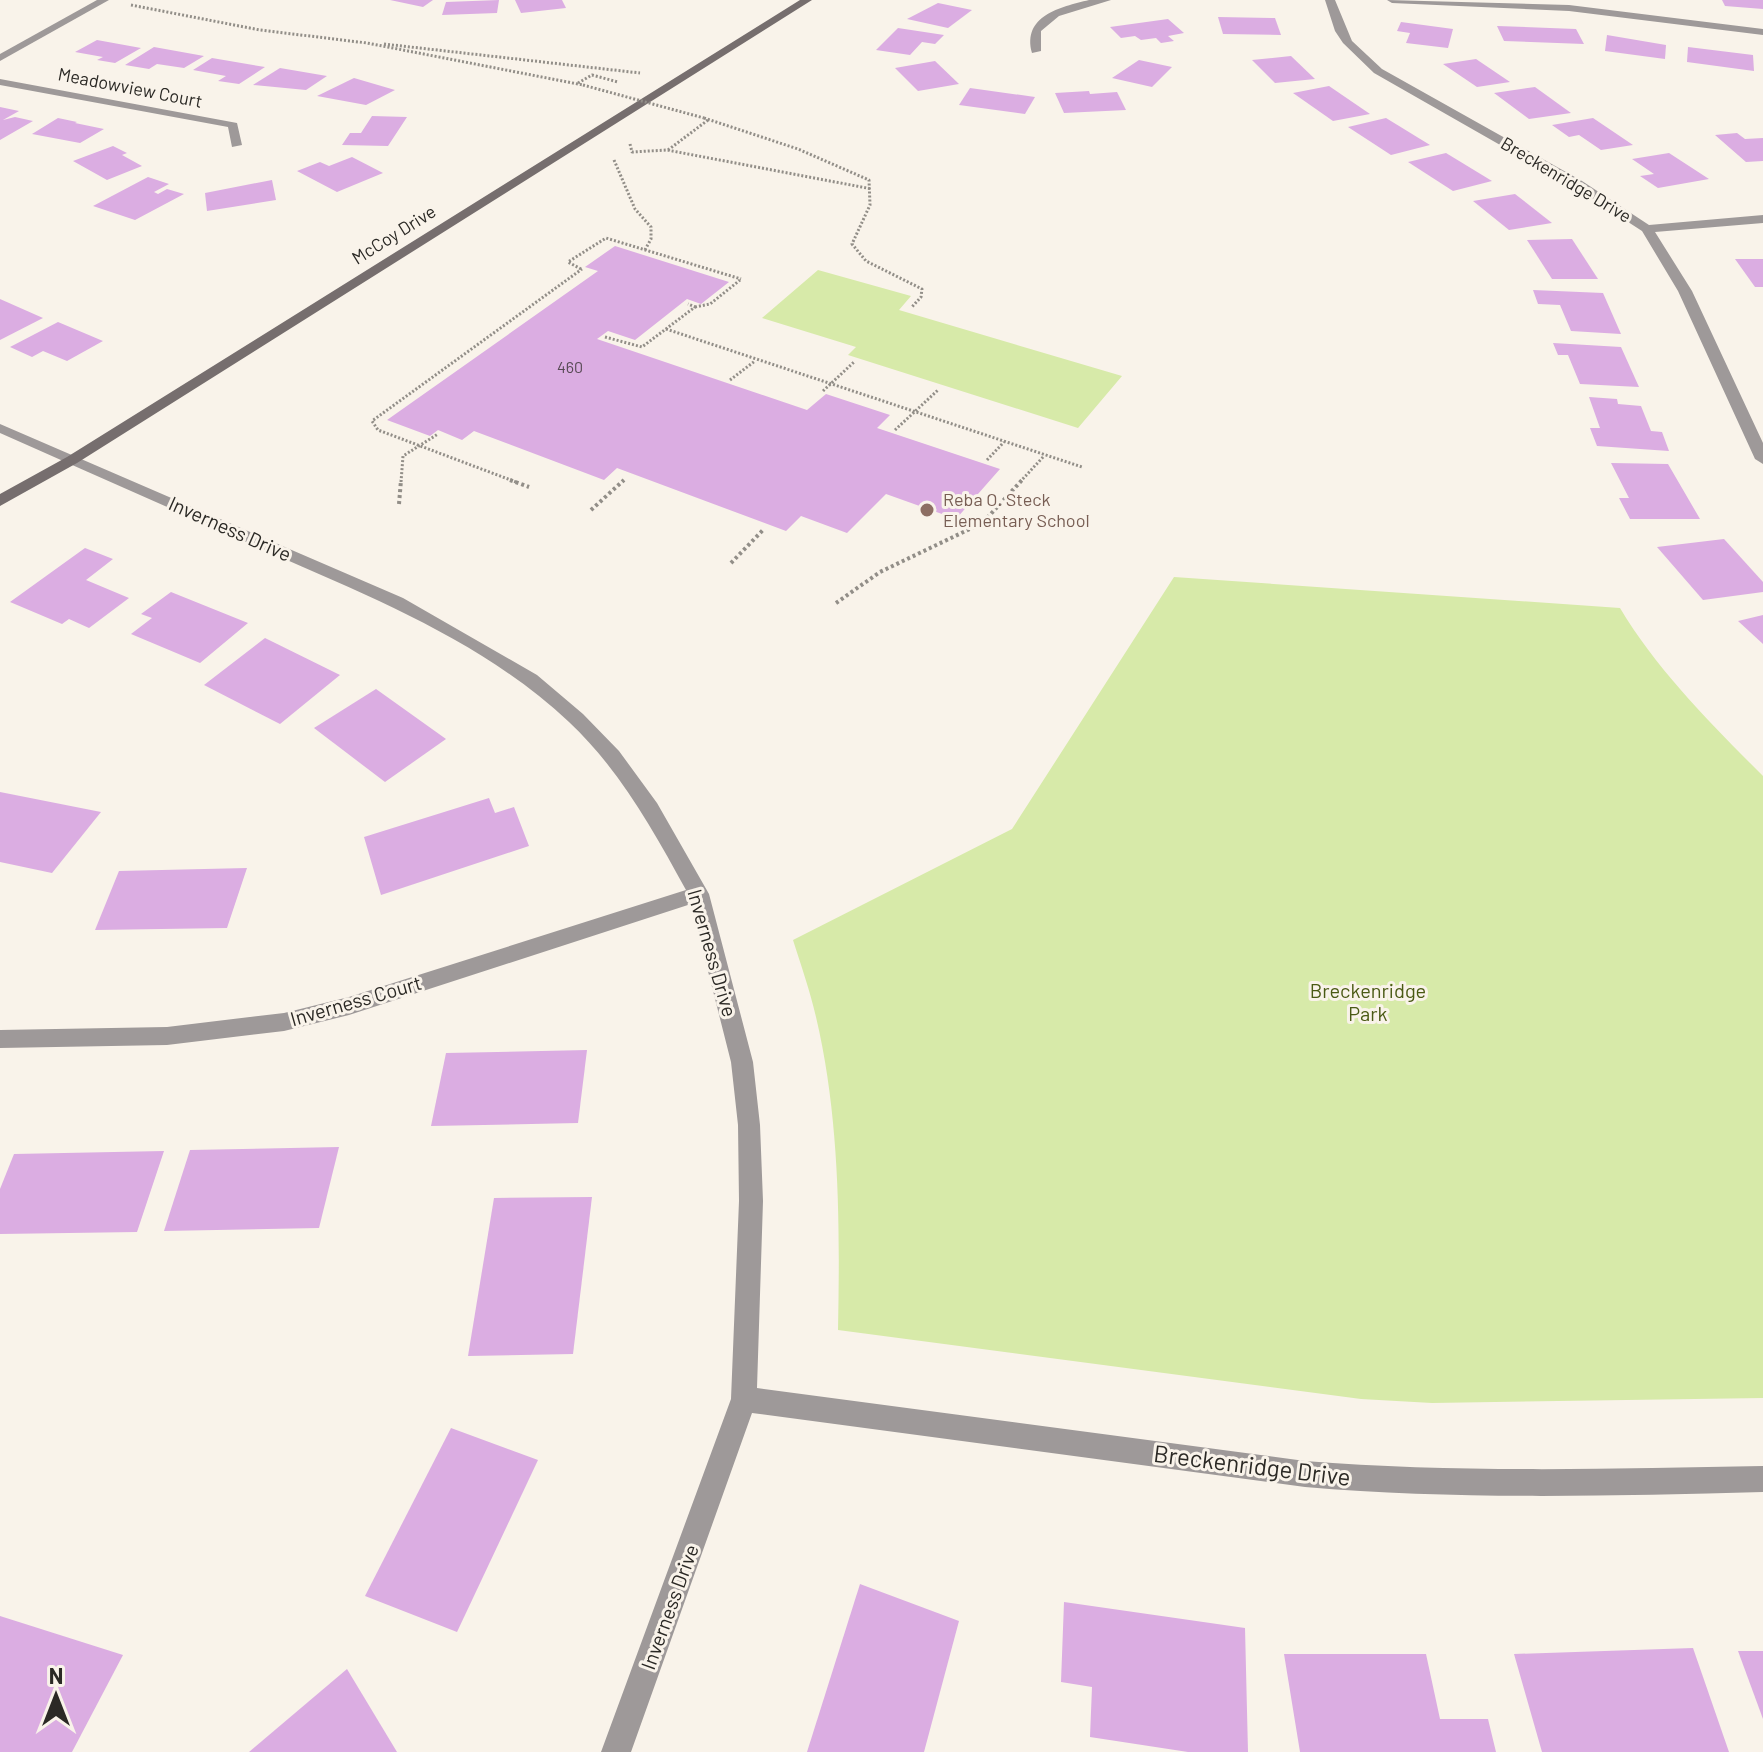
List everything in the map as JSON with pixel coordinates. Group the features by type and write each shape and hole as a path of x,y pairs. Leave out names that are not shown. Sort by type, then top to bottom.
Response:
{"street":[{"path":"0,58 104,0"},
{"name":"McCoy Drive","path":"0,501 72,460 807,0"},
{"path":"1036,51 1035,32 1040,23 1056,13 1106,0"},
{"name":"Breckenridge Drive","path":"1330,0 1340,31 1348,43 1378,71 1555,170 1647,229 1685,291 1763,459"},
{"path":"1392,0 1569,8 1763,32"},
{"name":"Meadowview Court","path":"0,82 233,125 236,145"},
{"path":"1647,229 1763,219"},
{"name":"Inverness Drive","path":"0,428 397,602 531,679 577,719 612,756 650,808 699,894 742,1062 749,1125 751,1201 744,1399 616,1752"},
{"name":"Inverness Court","path":"0,1039 167,1036 239,1030 284,1022 349,1006 699,894"},
{"name":"Breckenridge Drive","path":"744,1399 1305,1474 1396,1483 1475,1485 1763,1479"}],"path":[{"path":"124,4 260,30 367,43 583,85 706,119 835,163 869,180 873,189 871,202 852,244 859,257 875,268 910,279 922,289 921,297 912,307"},
{"path":"367,43 422,45 545,63 609,66 641,73"},
{"path":"577,84 592,75 618,82"},
{"path":"667,150 706,119"},
{"path":"630,144 632,152 667,150 873,189"},
{"path":"614,160 635,209 651,227 651,239 645,250"},
{"path":"529,487 378,430 372,421 582,269 568,262 606,238 741,279 710,304 695,307 642,347 605,337"},
{"path":"688,304 695,307"},
{"path":"666,329 1082,467"},
{"path":"730,380 756,360"},
{"path":"823,391 854,362"},
{"path":"895,430 938,390"},
{"path":"399,504 403,456 438,434"},
{"path":"987,460 1004,442"},
{"path":"836,603 880,572 974,527 988,517 1045,455"},
{"path":"591,510 624,480"},
{"path":"731,563 764,529"}],"green space":[{"path":"818,270 911,296 899,310 1122,376 1078,428 848,355 856,347 762,318"},
{"name":"Breckenridge Park","path":"1174,577 1620,608 1668,675 1763,776 1763,1398 1432,1403 1361,1399 838,1330 837,1173 830,1094 816,1017 793,940 1012,829"}],"building":[{"path":"390,0 433,0 423,7"},
{"path":"499,0 497,13 442,15 446,2"},
{"path":"515,0 562,0 566,8 521,13"},
{"path":"1722,0 1763,0 1763,9 1725,6"},
{"path":"938,3 972,10 948,28 907,19"},
{"path":"1218,17 1275,18 1281,35 1223,34"},
{"path":"1168,19 1184,33 1168,36 1174,41 1161,43 1156,38 1121,38 1110,27"},
{"path":"1401,22 1453,29 1448,48 1406,43 1410,33 1397,31"},
{"path":"1497,26 1576,29 1584,44 1504,41"},
{"path":"898,28 944,35 935,44 922,42 910,55 876,50"},
{"path":"1607,35 1666,45 1665,59 1605,51"},
{"path":"97,40 141,48 115,63 97,60 103,57 75,52"},
{"path":"154,47 204,56 184,68 157,64 149,69 125,65"},
{"path":"1688,47 1753,55 1754,71 1687,62"},
{"path":"1291,56 1315,79 1275,83 1252,60"},
{"path":"212,58 265,67 239,84 218,81 226,76 193,70"},
{"path":"1476,59 1510,82 1477,87 1443,64"},
{"path":"1139,60 1172,67 1152,87 1112,78"},
{"path":"935,61 959,84 918,91 895,68"},
{"path":"280,68 327,76 306,90 253,85"},
{"path":"354,78 395,90 366,105 317,96"},
{"path":"1329,86 1370,114 1333,121 1293,93"},
{"path":"1535,87 1571,113 1529,119 1494,93"},
{"path":"970,88 1035,97 1025,114 959,105"},
{"path":"1089,91 1090,94 1117,92 1126,110 1064,113 1055,93"},
{"path":"0,107 19,111 3,120 15,117 33,121 0,140"},
{"path":"372,116 407,117 388,146 342,145 350,133 361,133"},
{"path":"58,118 104,129 80,143 32,134"},
{"path":"1386,118 1430,145 1391,155 1348,127"},
{"path":"1593,118 1633,145 1601,150 1579,135 1569,137 1552,125"},
{"path":"1737,133 1745,139 1763,138 1763,161 1746,162 1715,135"},
{"path":"113,146 142,166 107,180 73,161"},
{"path":"1446,153 1492,181 1453,191 1408,162"},
{"path":"1669,153 1709,179 1658,188 1640,176 1654,174 1632,159"},
{"path":"352,157 383,173 337,192 297,171 320,162 329,166"},
{"path":"148,177 169,184 154,192 158,194 167,189 184,194 135,220 93,206"},
{"path":"272,180 276,200 207,211 205,193"},
{"path":"1515,194 1552,223 1509,230 1473,201"},
{"path":"1572,239 1598,279 1552,279 1527,240"},
{"path":"615,246 729,282 701,304 687,299 635,340 608,331 597,339 807,410 826,394 890,415 877,428 1000,469 956,519 886,494 847,533 801,516 786,531 617,468 604,480 474,431 462,440 438,430 430,436 387,420 598,271 585,267"},
{"path":"1735,259 1763,259 1763,287 1755,287"},
{"path":"1533,290 1603,293 1621,334 1571,331 1560,305 1538,304"},
{"path":"0,299 43,318 0,340"},
{"path":"58,322 103,341 67,361 43,351 32,357 10,347"},
{"path":"1553,343 1621,347 1639,387 1580,384 1568,355 1558,355"},
{"path":"1589,397 1617,399 1618,404 1641,406 1651,431 1662,432 1669,451 1597,446 1590,428 1600,428"},
{"path":"1611,463 1668,464 1700,519 1630,519 1619,498 1629,498"},
{"path":"1724,539 1763,582 1763,592 1703,600 1657,547"},
{"path":"85,548 113,559 86,580 129,598 89,628 69,619 62,624 10,602"},
{"path":"171,592 248,623 200,663 131,634 152,618 141,614"},
{"path":"1763,615 1763,644 1738,621"},
{"path":"265,638 340,675 280,724 204,685"},
{"path":"376,689 446,739 385,782 314,728"},
{"path":"0,792 101,812 52,873 0,862"},
{"path":"489,798 495,813 514,807 529,846 381,895 364,837"},
{"path":"247,868 227,928 95,930 119,871"},
{"path":"587,1050 578,1123 431,1126 446,1053"},
{"path":"339,1147 319,1228 164,1231 190,1150"},
{"path":"164,1151 137,1232 0,1234 0,1189 14,1154"},
{"path":"592,1197 573,1354 468,1356 494,1198"},
{"path":"451,1428 538,1460 457,1632 365,1596"},
{"path":"860,1584 959,1621 924,1752 807,1752"},
{"path":"1064,1602 1245,1628 1248,1752 1188,1752 1090,1737 1092,1687 1061,1682"},
{"path":"0,1616 123,1655 72,1752 0,1752"},
{"path":"1693,1648 1729,1752 1542,1752 1514,1654"},
{"path":"1738,1651 1763,1651 1763,1719"},
{"path":"1284,1654 1426,1654 1440,1719 1488,1719 1496,1752 1300,1752"},
{"path":"347,1669 397,1752 249,1752"}],"place":[{"name":"Reba O. Steck Elementary School","path":"927,510"}]}
